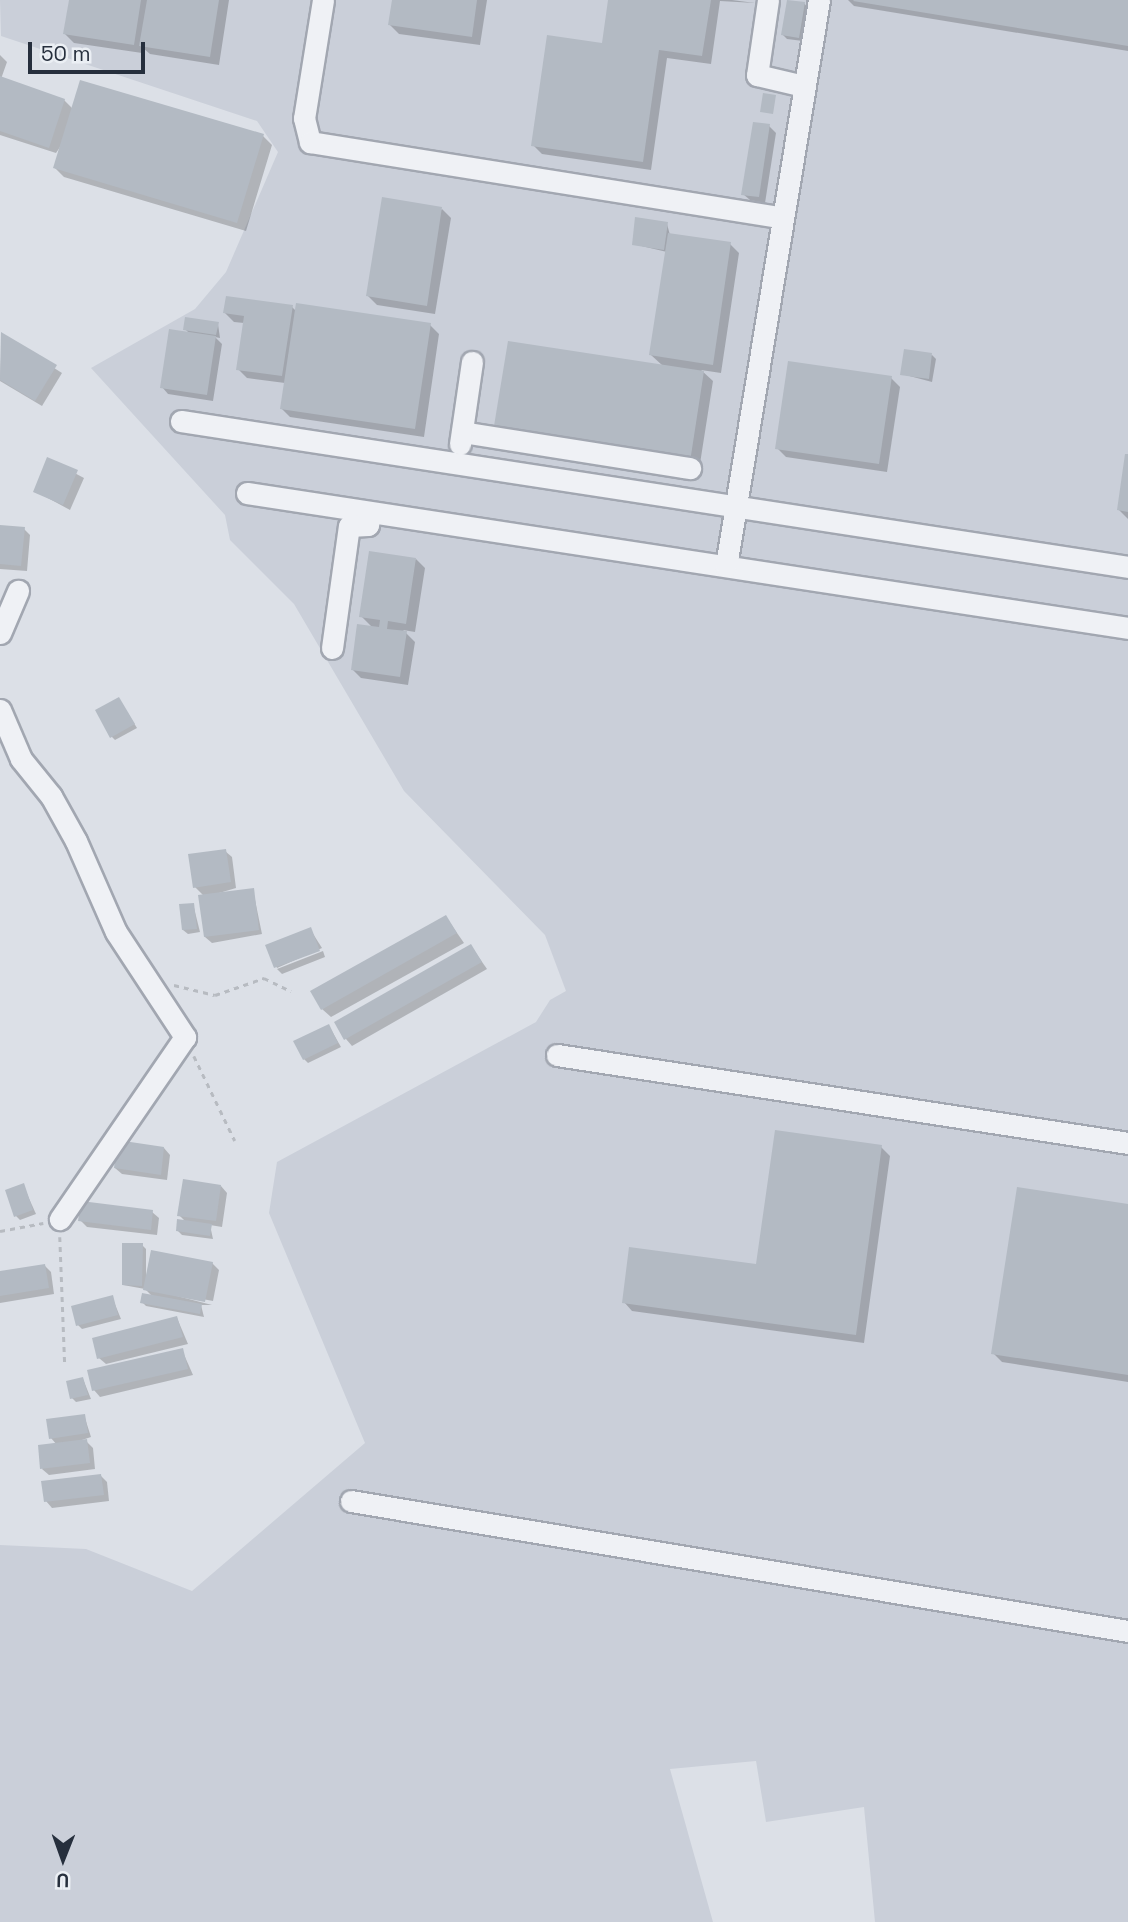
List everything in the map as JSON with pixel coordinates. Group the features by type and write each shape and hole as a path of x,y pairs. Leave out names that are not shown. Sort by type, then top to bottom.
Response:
{"street":[{"path":"323,0 304,118 310,142 780,217"},
{"path":"768,0 757,75 804,86"},
{"path":"726,566 780,217 819,0"},
{"path":"457,464 472,362"},
{"path":"181,421 1128,567"},
{"path":"462,432 690,468"},
{"path":"247,493 1128,628"},
{"path":"332,648 349,526 368,525 370,512"},
{"path":"0,633 18,591"},
{"path":"0,710 21,759 51,796 76,841 116,932 150,979 185,1037 60,1219"},
{"path":"557,1055 1128,1143"},
{"path":"351,1501 1128,1631"}],"path":[{"path":"150,979 215,995 264,978 291,991"},
{"path":"185,1037 235,1141"},
{"path":"0,1231 60,1219 65,1366"}],"shaded area":[{"path":"0,0 1128,0 1128,1922 875,1922 864,1807 766,1822 756,1761 670,1769 713,1922 0,1922 0,1545 86,1549 192,1591 365,1443 269,1213 277,1162 536,1022 550,1000 566,991 545,935 404,791 294,604 230,540 225,515 91,368 195,309 226,272 278,152 257,121 1,36"}],"building":[{"path":"69,0 141,0 134,45 63,34"},
{"path":"147,0 219,0 210,57 139,46"},
{"path":"392,0 477,0 472,37 388,25"},
{"path":"608,0 711,0 702,56 659,50 643,162 531,146 547,35 602,43"},
{"path":"787,0 805,2 799,38 781,35"},
{"path":"1128,0 1128,46 853,1"},
{"path":"0,76 65,99 49,148 0,131"},
{"path":"80,80 264,134 237,223 53,168"},
{"path":"763,93 776,95 773,114 760,112"},
{"path":"753,122 770,124 759,197 741,195"},
{"path":"382,197 442,207 427,306 366,296"},
{"path":"635,217 668,222 664,250 632,245"},
{"path":"668,233 731,242 713,365 649,355"},
{"path":"226,296 293,305 282,376 236,370 244,316 223,313"},
{"path":"296,303 431,323 415,429 280,409"},
{"path":"185,317 219,322 216,335 183,330"},
{"path":"169,329 216,336 207,395 160,388"},
{"path":"1,332 57,365 35,401 0,380"},
{"path":"508,341 704,371 690,462 493,432"},
{"path":"904,349 932,353 929,379 900,375"},
{"path":"788,361 892,376 879,464 775,449"},
{"path":"1125,454 1128,454 1128,512 1117,510"},
{"path":"47,457 78,470 63,505 33,492"},
{"path":"0,525 25,527 21,566 0,564"},
{"path":"369,551 416,558 406,624 388,621 387,629 407,631 400,677 351,670 357,624 379,627 380,620 359,617"},
{"path":"119,697 135,724 110,738 95,710"},
{"path":"226,849 231,882 193,888 188,854"},
{"path":"254,888 259,930 204,937 198,895"},
{"path":"194,903 197,929 182,930 179,904"},
{"path":"446,915 457,933 321,1010 310,991"},
{"path":"311,927 320,951 274,968 265,945"},
{"path":"471,944 482,962 344,1040 334,1022"},
{"path":"329,1024 338,1043 303,1060 293,1041"},
{"path":"775,1130 882,1145 856,1335 622,1303 629,1247 756,1264"},
{"path":"117,1140 164,1147 161,1175 114,1168"},
{"path":"183,1179 221,1185 216,1221 177,1216"},
{"path":"24,1183 33,1210 14,1217 5,1190"},
{"path":"1017,1187 1128,1204 1128,1375 991,1354"},
{"path":"81,1201 153,1210 151,1230 78,1221"},
{"path":"177,1219 212,1224 210,1236 176,1231"},
{"path":"122,1243 143,1243 142,1286 122,1285"},
{"path":"151,1250 213,1262 205,1302 143,1290"},
{"path":"45,1264 49,1288 0,1296 0,1271"},
{"path":"142,1293 202,1304 200,1314 140,1303"},
{"path":"113,1295 118,1315 76,1326 71,1306"},
{"path":"177,1316 183,1337 97,1359 92,1338"},
{"path":"183,1348 188,1369 92,1391 87,1370"},
{"path":"83,1377 88,1395 70,1399 66,1381"},
{"path":"85,1414 88,1433 49,1439 46,1419"},
{"path":"87,1439 90,1463 40,1469 38,1445"},
{"path":"101,1474 104,1495 44,1502 41,1481"}]}
